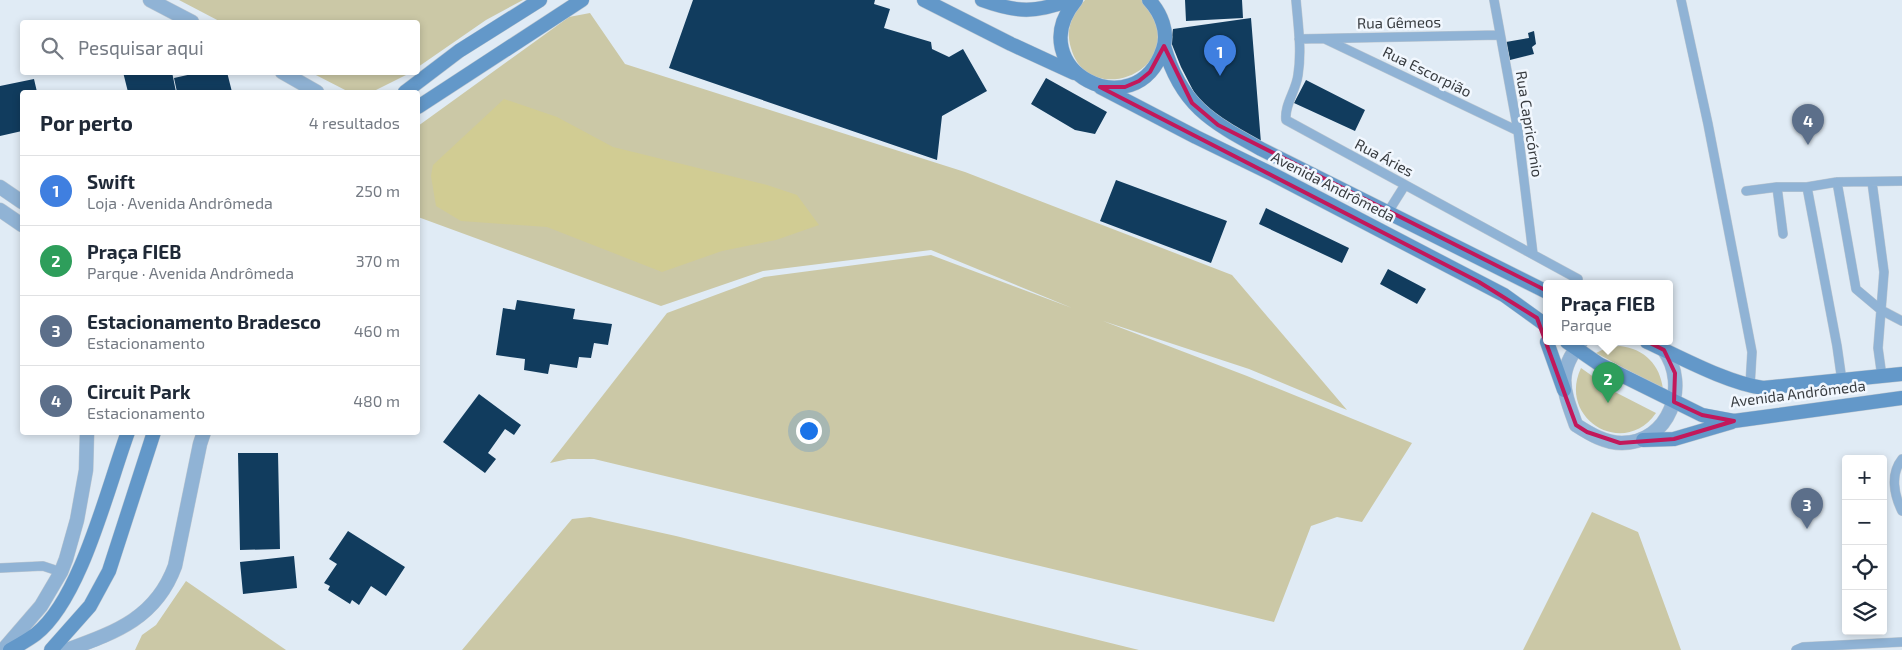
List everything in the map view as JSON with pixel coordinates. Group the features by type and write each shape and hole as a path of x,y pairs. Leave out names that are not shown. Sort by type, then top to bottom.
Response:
{"main road":[{"path":"407,90 459,51 540,0"},
{"path":"420,106 582,0"},
{"path":"924,0 1078,75"},
{"path":"982,0 1019,11 1038,9 1070,0"},
{"path":"1076,0 1067,11 1061,27 1061,45 1067,61 1078,75"},
{"path":"1100,87 1125,87 1138,82 1150,72 1159,60 1164,46 1165,34 1163,22 1150,0"},
{"name":"Avenida Andrômeda","path":"1164,46 1175,75 1192,103 1218,125 1261,149 1543,290"},
{"name":"Avenida Andrômeda","path":"1078,75 1480,282 1542,322"},
{"path":"1548,345 1564,390"},
{"name":"Avenida Andrômeda","path":"1575,345 1599,364 1674,402 1702,415 1734,421 1902,398"},
{"name":"Avenida Andrômeda","path":"1653,345 1732,380 1750,386 1769,387 1902,374"},
{"path":"1643,440 1674,439 1734,421"},
{"path":"10,650 37,633 57,611 73,583 87,550 127,435"},
{"path":"51,650 90,606 109,570 153,435"}],"street":[{"path":"150,0 188,20"},
{"path":"287,75 314,90"},
{"path":"0,187 20,201"},
{"path":"0,210 20,225"},
{"path":"1574,345 1564,376 1564,390 1576,426 1604,440 1620,443 1643,440 1662,424 1674,402 1675,373 1672,361 1664,350"},
{"path":"3,650 41,606 61,572 77,520 86,470 87,435"},
{"path":"67,650 119,629 139,618 156,601 169,583 175,566 203,435"}],"lane":[{"name":"Rua Áries","path":"1296,0 1299,72 1297,85 1286,109 1286,120 1578,279"},
{"name":"Rua Capricórnio","path":"1494,0 1518,131 1533,254"},
{"path":"1681,0 1708,124 1752,352 1750,386"},
{"name":"Rua Gêmeos","path":"1299,39 1500,35"},
{"name":"Rua Escorpião","path":"1325,39 1518,131"},
{"path":"1746,191 1777,186 1807,188 1837,182 1902,181"},
{"path":"1837,182 1856,288 1881,310 1902,321"},
{"path":"1872,182 1884,272 1878,348 1882,377"},
{"path":"1388,212 1405,185"},
{"path":"1777,186 1783,234"},
{"path":"1807,188 1842,381"},
{"path":"1902,459 1894,479 1895,498 1902,511"},
{"path":"0,568 43,566 61,572"},
{"path":"1796,650 1803,647 1902,642"}],"highlighted area":[{"path":"1164,46 1192,103 1218,125 1664,350 1675,373 1674,402 1702,415 1734,421 1674,439 1620,443 1587,432 1576,425 1537,318 1479,282 1100,87 1125,87 1139,81 1150,72"}],"shaded area":[{"path":"179,0 523,0 486,20 420,66 420,20 217,20"},
{"path":"1085,0 1142,0 1156,23 1158,44 1150,61 1135,73 1117,79 1098,77 1082,68 1071,48 1069,28 1073,16"},
{"path":"590,13 625,64 965,172 1232,275 1347,410 1249,369 1103,321 1247,376 1412,443 1362,522 1337,517 1311,526 1274,622 594,459 568,459 550,463 667,313 764,277 931,255 1072,308 931,250 763,271 661,306 420,218 420,125 569,17"},
{"path":"316,75 406,75 376,90 345,90"},
{"path":"504,99 557,117 613,147 767,185 797,195 819,225 776,240 722,251 662,272 547,227 461,221 436,206 431,176 433,165"},
{"path":"1620,346 1637,351 1650,360 1659,373 1663,389 1596,353 1608,347"},
{"path":"1581,368 1615,392 1656,413 1643,426 1627,433 1612,432 1598,427 1586,417 1578,403 1576,386"},
{"path":"1592,512 1638,532 1681,650 1523,650"},
{"path":"590,517 676,536 1139,650 462,650 572,519"},
{"path":"186,581 286,650 135,650 142,635 156,625"}],"building":[{"path":"693,0 875,0 874,4 890,9 884,28 931,42 932,49 949,57 963,49 987,91 942,116 937,160 669,68"},
{"path":"1185,0 1242,0 1243,18 1186,21"},
{"path":"1251,18 1261,143 1217,122 1197,98 1171,42 1173,29"},
{"path":"1534,31 1536,44 1532,47 1534,54 1510,60 1506,42 1529,38 1528,33"},
{"path":"124,75 173,75 176,90 128,90"},
{"path":"188,75 228,75 232,90 177,90 174,78"},
{"path":"1046,78 1107,112 1095,134 1075,130 1031,104"},
{"path":"34,79 37,90 20,90 20,131 0,136 0,86"},
{"path":"1306,80 1365,110 1355,131 1294,103"},
{"path":"1116,180 1227,221 1211,263 1100,221"},
{"path":"1266,208 1349,248 1342,263 1259,224"},
{"path":"1388,269 1426,289 1417,304 1380,284"},
{"path":"517,300 575,309 573,319 612,324 608,345 594,343 591,358 579,357 577,368 550,364 548,374 524,370 525,359 496,355 503,308 515,310"},
{"path":"479,394 521,425 514,435 505,429 488,453 496,459 485,473 443,442"},
{"path":"238,453 278,453 280,549 240,550"},
{"path":"348,531 405,567 386,596 371,586 359,605 352,600 350,604 328,590 330,586 324,583 337,564 329,559"},
{"path":"294,556 297,588 243,594 240,562"}],"place":[{"name":"Swift","path":"1220,76"},
{"name":"Circuit Park","path":"1808,145"},
{"name":"Praça FIEB","path":"1608,403"},
{"name":"Estacionamento Bradesco","path":"1807,529"}]}
